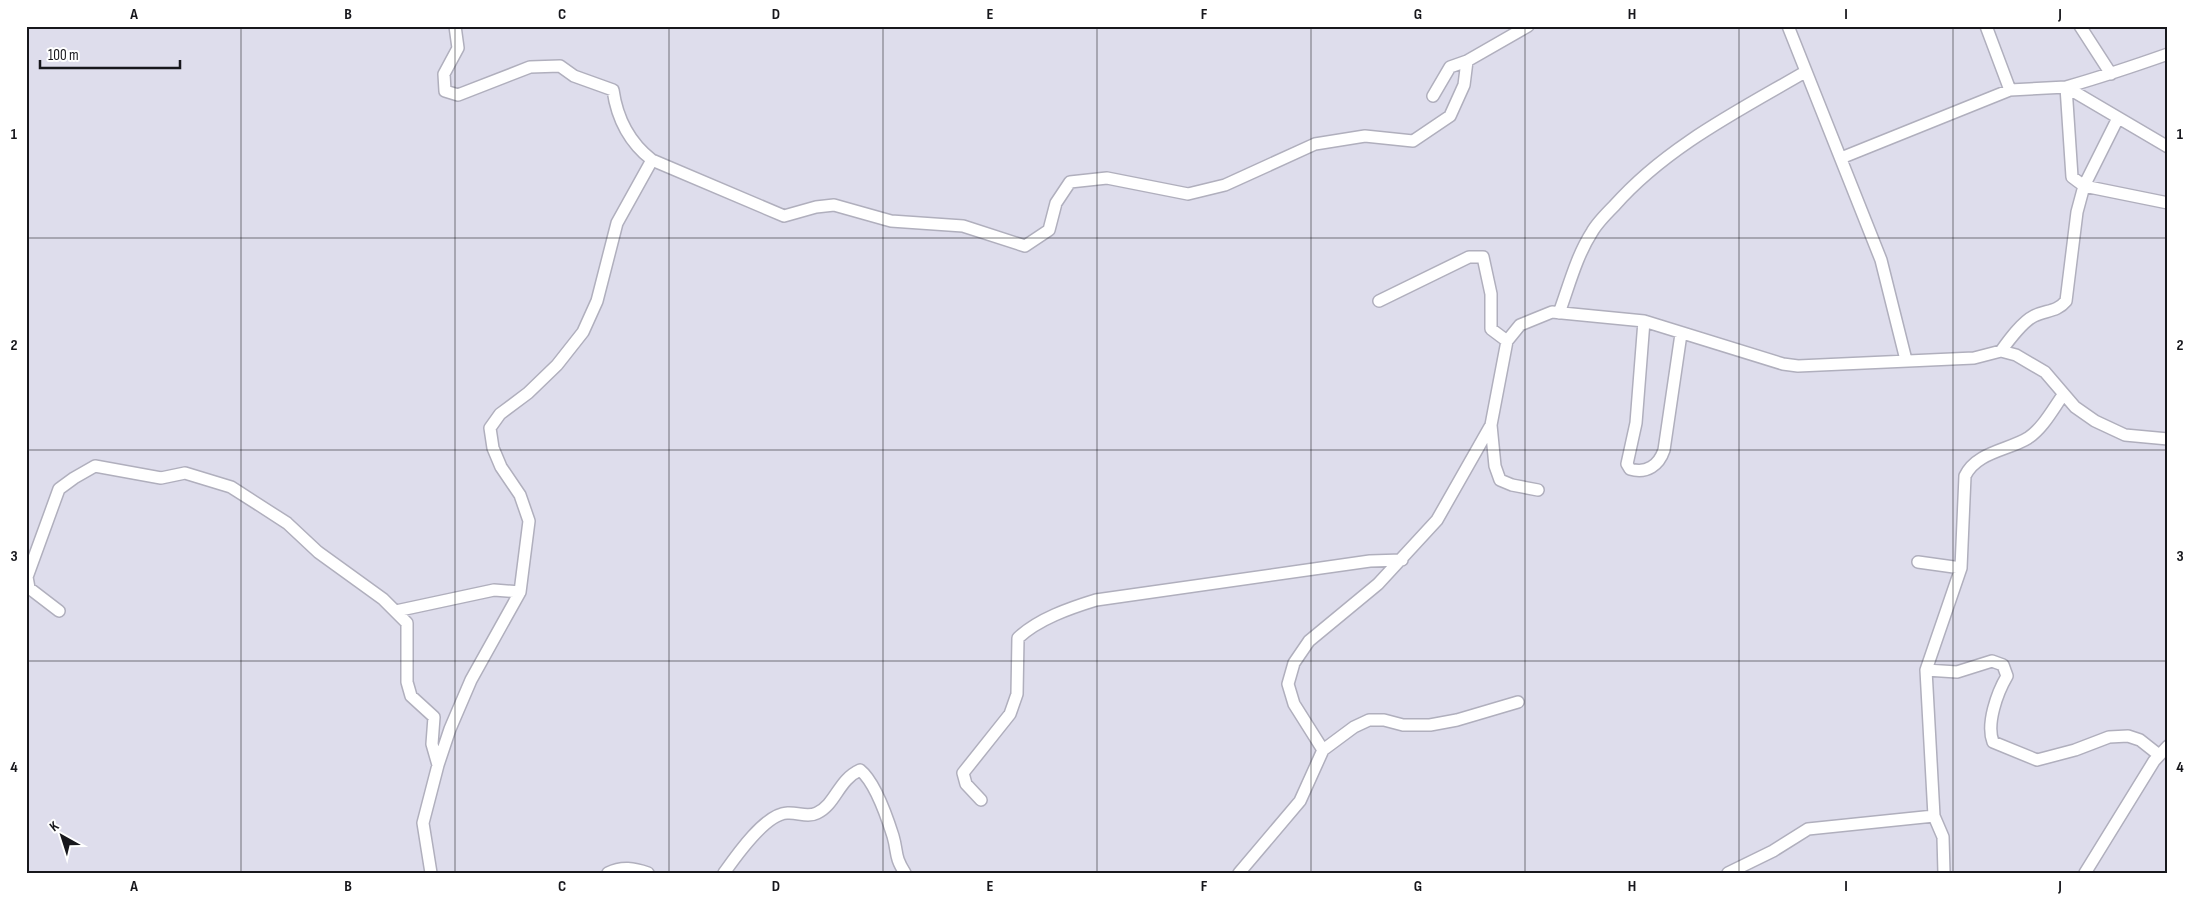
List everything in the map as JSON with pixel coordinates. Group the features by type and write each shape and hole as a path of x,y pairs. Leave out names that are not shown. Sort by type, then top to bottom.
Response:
{"street":[{"path":"455,26 458,48 444,74 445,91 458,95 530,67 560,66 574,76 613,90 616,111 639,150 652,160 784,216 816,207 834,205 891,220 963,226 1025,246 1049,230 1056,203 1070,182 1107,178 1188,194 1225,185 1315,144 1365,136 1413,142 1450,116 1464,85 1467,61"},
{"path":"1433,96 1450,68 1467,61 1528,26"},
{"path":"1788,26 1881,260 1906,360"},
{"path":"1986,26 2010,90"},
{"path":"2080,26 2112,74"},
{"path":"1840,158 2010,90 2066,87 2112,74 2168,54"},
{"path":"1559,313 1581,251 1593,230 1625,193 1660,161 1688,142 1806,72"},
{"path":"2066,87 2168,147"},
{"path":"2066,87 2072,178 2084,186 2168,203"},
{"path":"2001,351 2010,339 2034,316 2060,308 2066,301 2077,212 2084,186 2118,118"},
{"path":"431,873 423,823 438,765 450,729 471,680 520,592 529,521 520,495 501,467 493,448 490,428 500,414 528,393 557,365 583,332 597,301 617,223 652,160"},
{"path":"1379,301 1469,257 1483,258 1491,294 1491,329 1507,341"},
{"path":"1538,490 1512,485 1500,480 1495,466 1491,424 1507,341 1520,325 1552,312 1644,321 1783,364 1798,366 1974,358 2001,351 2016,355 2045,372 2075,407 2095,421 2125,435 2168,439"},
{"path":"1644,321 1636,423 1627,464 1630,469 1639,472 1653,467 1660,461 1664,450 1681,334"},
{"path":"1944,873 1943,837 1934,816 1926,670 1961,568 1965,476 1968,469 1999,450 2031,435 2063,395"},
{"path":"1323,750 1294,704 1288,684 1294,663 1309,642 1378,584 1437,520 1491,424"},
{"path":"59,611 29,588 27,577 60,490 74,478 95,466 161,478 186,474 231,487 286,523 318,552 370,589 407,623 408,682 411,696 434,717 432,744 438,765"},
{"path":"981,800 966,784 963,773 1010,714 1017,694 1018,638 1026,630 1074,607 1096,600 1361,562 1402,560"},
{"path":"1918,562 1961,568"},
{"path":"396,611 494,590 520,592"},
{"path":"1926,670 1957,672 1992,661 2004,665 2007,676 2000,687 1990,733 1993,742 2023,756 2038,760 2119,735 2140,740 2159,755"},
{"path":"1239,873 1300,801 1323,750 1354,727 1369,720 1430,725 1457,720 1518,702"},
{"path":"2085,873 2092,857 2159,755 2168,746"},
{"path":"724,873 742,848 775,816 787,813 804,816 818,813 828,805 849,775 860,770 869,777 893,838 896,858 905,873"},
{"path":"1728,873 1773,850 1808,829 1934,816"},
{"path":"608,873 617,869 636,869 648,873"}]}
